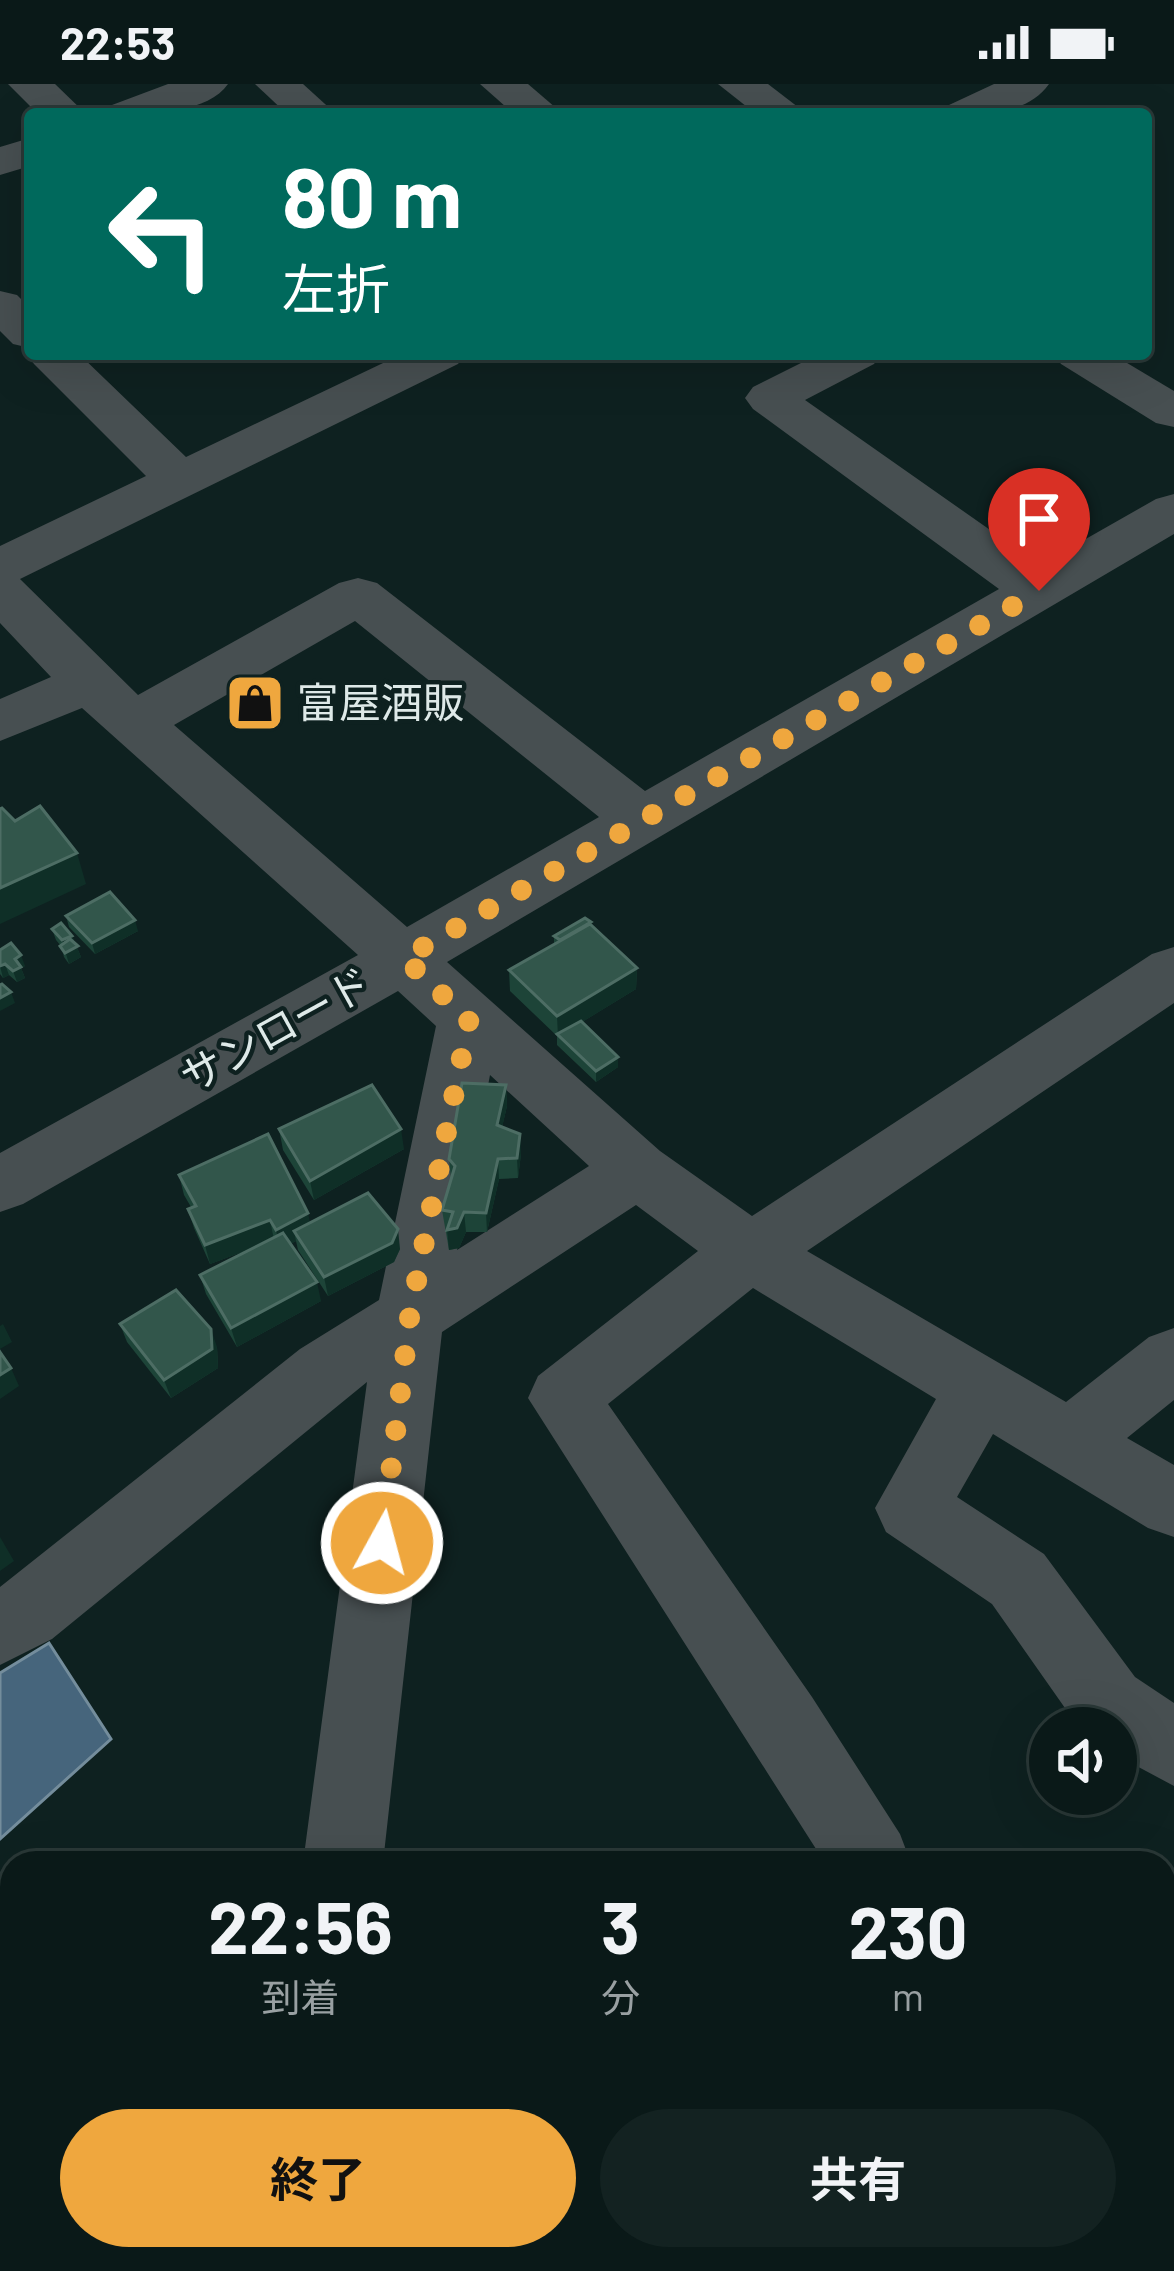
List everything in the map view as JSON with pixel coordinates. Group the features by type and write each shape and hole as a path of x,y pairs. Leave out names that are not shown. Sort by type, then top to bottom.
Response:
{"street":[{"path":"29,84 57,108"},
{"path":"143,108 207,84"},
{"path":"276,84 306,108"},
{"path":"501,84 533,108"},
{"path":"739,84 776,108"},
{"path":"975,108 1012,87"},
{"path":"0,304 24,328"},
{"path":"57,360 181,481"},
{"path":"0,567 181,481 354,369 406,360"},
{"path":"845,360 770,398 1039,591"},
{"path":"1088,360 1174,412"},
{"name":"サンロード","path":"0,1185 1039,591 1165,528"},
{"path":"0,590 89,682 637,1170 754,1254 1174,1504"},
{"path":"134,722 358,596 642,820"},
{"path":"0,721 89,682"},
{"path":"863,1851 784,1724 563,1398 722,1272 1174,970"},
{"path":"344,1851 410,1314 469,1020"},
{"path":"0,1630 325,1371 637,1170"},
{"path":"1067,1443 1174,1359"},
{"path":"980,1390 912,1508 1018,1579 1108,1704 1174,1748"}],"water":[{"path":"49,1643 111,1739 0,1839 0,1673"}],"building":[{"path":"40,806 77,853 0,888 0,809 15,821"},
{"path":"110,892 135,920 92,943 66,916"},
{"path":"585,918 591,922 560,940 554,936"},
{"path":"61,923 72,936 62,940 52,929"},
{"path":"590,924 637,968 557,1016 509,970"},
{"path":"70,939 78,946 65,953 60,946"},
{"path":"11,943 21,955 15,959 21,967 13,971 5,964 0,966 0,950"},
{"path":"581,1021 618,1057 596,1071 557,1034"},
{"path":"462,1083 506,1085 497,1125 520,1134 517,1158 498,1159 486,1213 464,1212 457,1228 447,1230 453,1212 442,1210 455,1166 449,1159"},
{"path":"372,1085 401,1129 310,1181 279,1129"},
{"path":"268,1134 308,1213 276,1230 270,1220 205,1245 188,1209 196,1206 179,1175"},
{"path":"368,1193 398,1229 392,1243 324,1277 294,1231"},
{"path":"283,1233 317,1282 231,1328 200,1275"},
{"path":"176,1290 211,1329 212,1349 164,1380 120,1324"},
{"path":"0,1352 11,1368 0,1375"}],"place":[{"name":"富屋酒販","path":"255,703"}],"route":[{"path":"382,1543 410,1314 469,1020 404,958 1039,591"}]}
